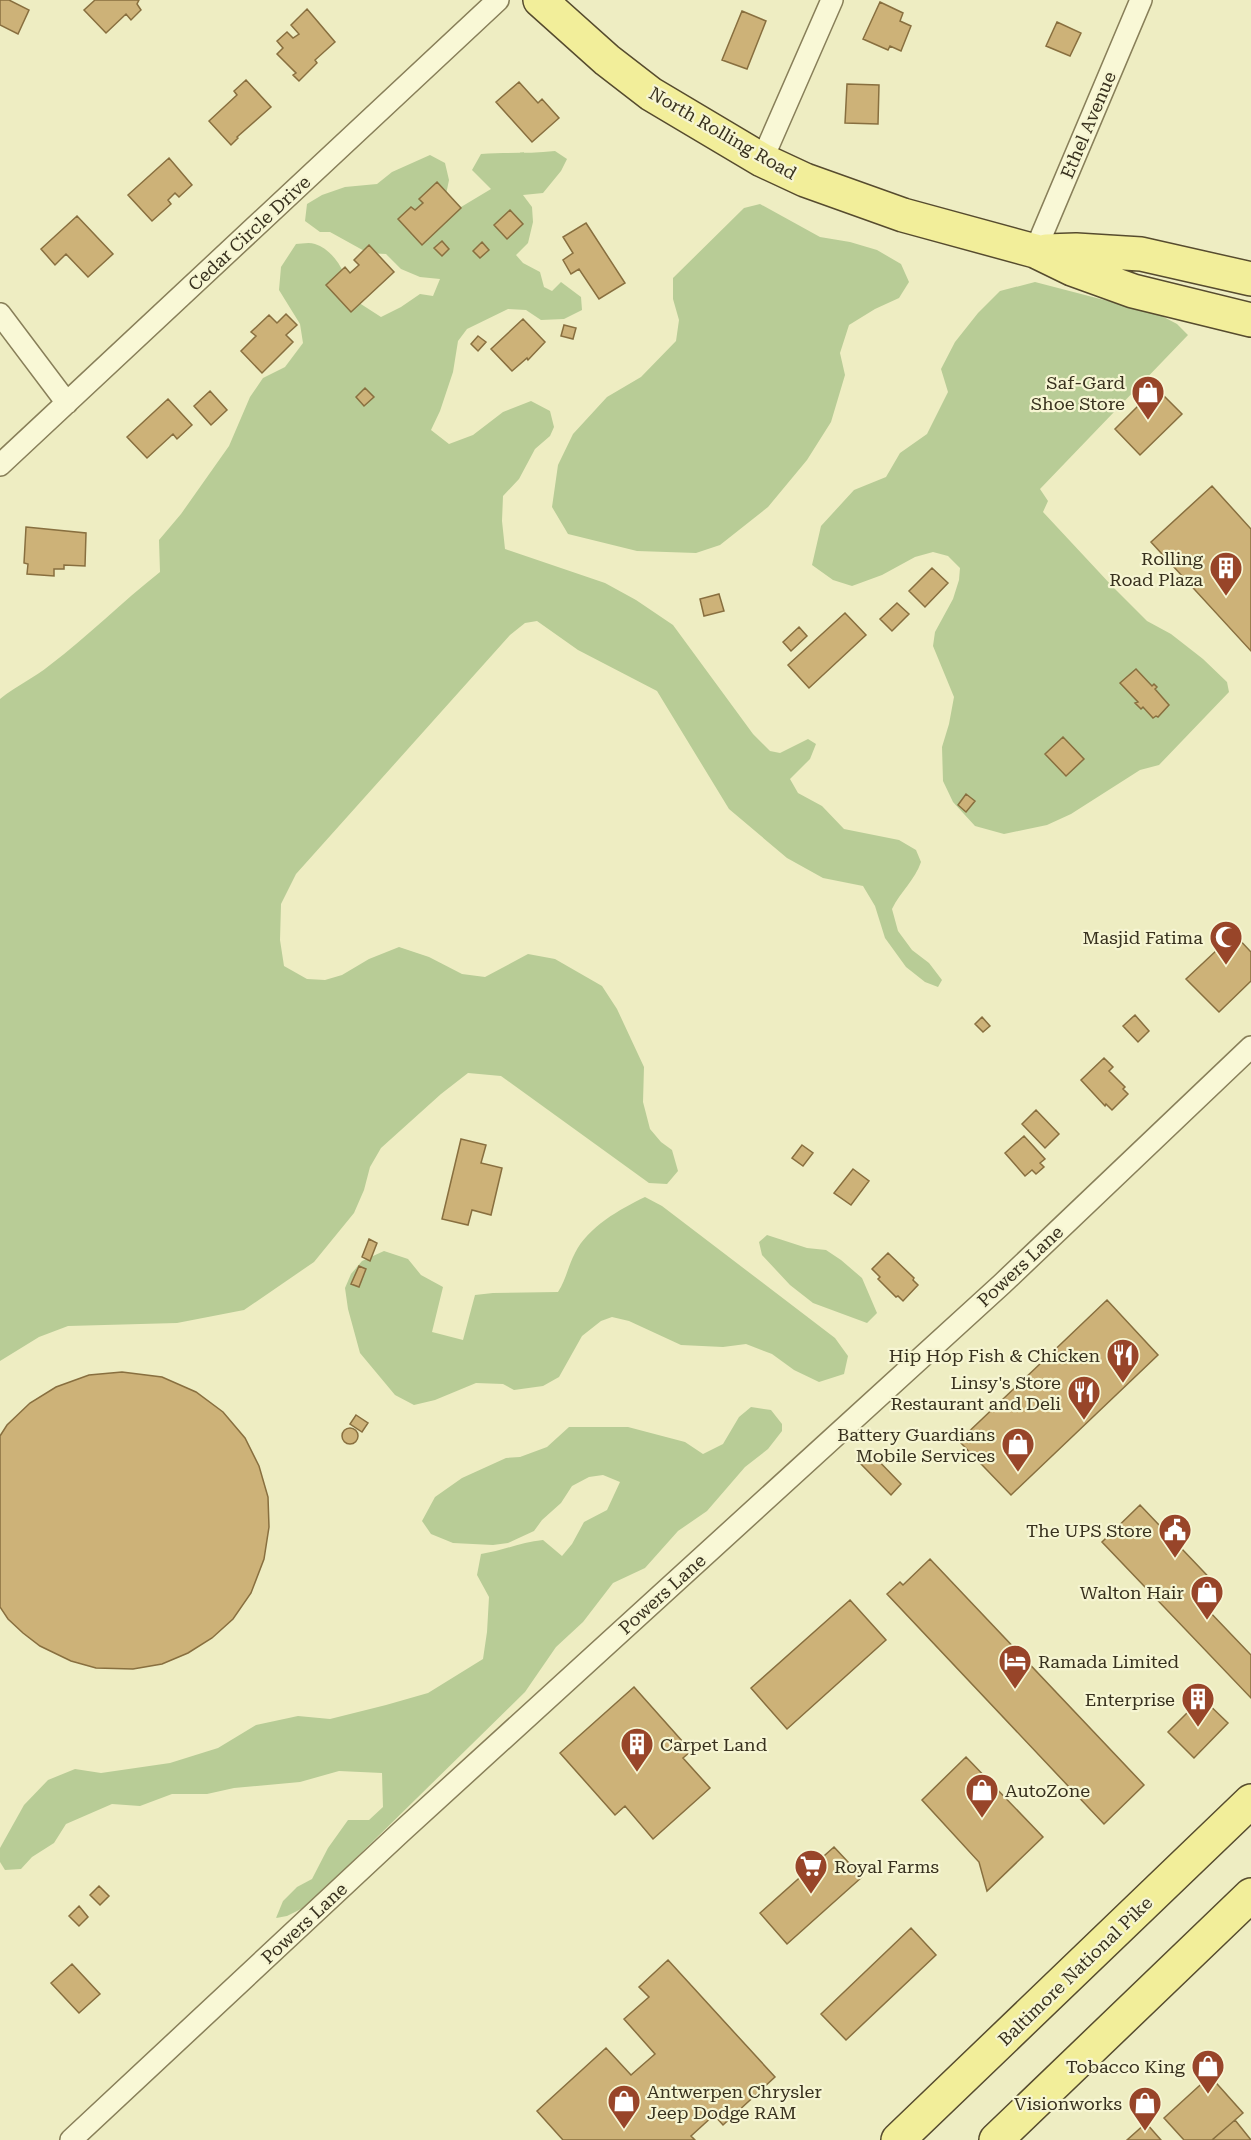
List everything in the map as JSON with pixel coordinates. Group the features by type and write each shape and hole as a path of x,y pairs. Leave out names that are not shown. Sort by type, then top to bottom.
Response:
{"main road":[{"name":"North Rolling Road","path":"540,0 607,60 651,94 762,160 805,180 903,215 1035,251 1071,269 1133,291 1251,320"},
{"name":"North Rolling Road","path":"1035,251 1076,250 1141,254 1251,279"},
{"name":"Baltimore National Pike","path":"898,2140 1251,1801"},
{"path":"996,2140 1251,1895"}],"street":[{"name":"Cedar Circle Drive","path":"0,465 498,0"},
{"path":"762,160 832,0"},
{"name":"Ethel Avenue","path":"1035,251 1141,0"},
{"path":"0,314 67,403"},
{"name":"Powers Lane","path":"70,2140 401,1832 993,1292 1251,1047"}],"green space":[{"path":"555,151 567,159 561,171 543,193 523,195 532,207 533,222 528,243 516,255 523,263 540,272 544,287 552,291 561,282 581,297 582,310 564,319 541,320 526,310 508,309 467,329 458,341 453,372 431,430 449,444 473,435 503,412 531,401 550,411 554,427 550,436 535,449 519,479 503,496 502,521 505,549 605,583 636,600 673,625 753,734 770,751 780,753 808,739 816,744 810,759 790,779 798,793 822,806 844,829 899,840 916,850 921,862 892,909 898,931 912,950 929,963 942,980 938,987 925,982 906,967 885,938 875,906 863,886 823,878 787,858 729,809 657,691 578,650 537,621 525,623 510,635 296,874 281,904 280,940 284,966 307,979 325,980 342,975 369,959 399,947 429,957 462,974 485,977 528,954 555,959 602,986 617,1009 644,1067 643,1102 650,1129 661,1142 672,1150 678,1171 667,1184 649,1183 501,1076 468,1073 381,1148 370,1167 364,1190 354,1213 314,1262 244,1310 177,1323 68,1326 39,1337 0,1361 0,699 44,670 160,572 159,540 181,514 229,446 250,397 263,378 285,367 303,343 300,324 279,290 281,267 296,244 315,244 329,252 344,273 350,297 381,317 420,294 433,296 440,279 420,277 401,269 386,254 368,253 330,232 320,232 305,221 307,204 322,195 345,187 377,184 392,172 430,155 445,163 449,180 441,219 491,189 472,170 481,154"},
{"path":"760,204 820,237 877,250 901,264 909,282 899,298 849,325 840,353 845,375 831,422 807,460 768,507 720,545 696,553 637,551 568,534 552,507 558,465 573,434 607,397 641,377 676,341 679,320 673,299 673,278 744,208"},
{"path":"1035,282 1158,314 1177,324 1188,335 1040,489 1048,501 1043,512 1147,621 1171,634 1203,659 1227,682 1229,692 1159,765 1140,770 1071,814 1047,825 1004,834 975,826 953,802 943,781 942,747 954,697 933,646 935,632 953,599 960,568 948,556 933,552 915,557 882,575 852,586 833,580 812,565 821,526 854,490 886,477 900,453 927,434 948,392 941,369 955,342 978,313 1000,291"},
{"path":"645,1197 662,1206 835,1338 848,1356 844,1374 819,1382 794,1370 772,1354 746,1344 723,1347 681,1345 629,1321 612,1317 601,1321 582,1336 559,1377 543,1386 514,1390 503,1384 476,1383 435,1400 414,1405 395,1395 360,1353 345,1288 351,1274 362,1261 384,1251 408,1259 421,1275 443,1287 432,1332 463,1340 475,1295 558,1292 575,1253 588,1235 615,1213"},
{"path":"767,1235 807,1248 826,1250 841,1260 862,1278 877,1313 867,1323 813,1303 790,1285 762,1255 759,1242"},
{"path":"751,1407 771,1410 782,1424 782,1431 768,1449 745,1467 707,1511 678,1531 645,1568 613,1583 583,1622 556,1647 525,1692 307,1906 287,1916 276,1918 283,1901 297,1887 312,1879 328,1848 348,1820 369,1820 383,1807 382,1773 339,1771 300,1782 234,1788 207,1794 172,1794 140,1806 112,1804 66,1824 54,1843 32,1857 21,1869 5,1870 0,1862 0,1848 24,1805 48,1780 75,1769 101,1773 170,1763 218,1748 256,1725 298,1716 330,1719 428,1693 483,1659 489,1597 477,1575 481,1554 543,1540 562,1556 572,1544 584,1522 607,1510 620,1482 603,1475 589,1477 572,1486 561,1503 542,1520 534,1531 508,1543 493,1545 453,1543 431,1534 422,1521 435,1497 462,1478 506,1458 520,1457 547,1447 569,1427 628,1427 685,1442 703,1454 723,1444 739,1417"}],"building":[{"path":"0,0 9,0 29,10 18,34 0,25"},
{"path":"95,0 139,0 137,4 141,10 131,20 126,14 106,33 84,10"},
{"path":"880,2 903,13 900,21 911,26 901,51 890,46 888,50 863,39"},
{"path":"307,9 335,42 315,60 317,63 299,81 293,75 296,73 277,54 283,48 277,41 287,32 293,38 299,34 291,25"},
{"path":"742,11 766,21 747,69 722,60"},
{"path":"1057,22 1081,33 1070,56 1046,46"},
{"path":"246,80 271,107 231,145 209,121 237,95 234,91"},
{"path":"519,82 538,103 542,99 559,118 532,142 496,102"},
{"path":"847,84 879,85 878,124 845,123"},
{"path":"169,158 192,185 179,197 175,193 168,200 171,204 152,221 128,195"},
{"path":"437,182 461,208 422,245 398,219 411,207 415,210 423,203 419,199"},
{"path":"510,210 523,224 507,239 494,225"},
{"path":"77,216 113,254 88,277 66,254 55,265 41,249"},
{"path":"586,223 625,283 599,299 579,269 571,274 563,260 573,253 563,237"},
{"path":"442,241 449,249 442,256 434,248"},
{"path":"482,242 489,250 480,258 473,251"},
{"path":"369,245 394,272 351,312 326,285 345,267 350,273 359,265 354,260"},
{"path":"286,314 297,325 286,335 293,342 262,373 241,351 256,336 251,332 269,315 277,323"},
{"path":"523,319 545,342 528,360 527,358 512,371 491,349"},
{"path":"564,325 576,328 573,339 561,336"},
{"path":"478,336 486,342 478,351 471,344"},
{"path":"365,388 374,397 364,406 356,397"},
{"name":"Saf-Gard Shoe Store","path":"1156,388 1182,414 1140,455 1115,429"},
{"path":"210,391 227,410 211,425 194,406"},
{"path":"168,399 192,425 177,439 173,434 147,458 127,437"},
{"name":"Rolling Road Plaza","path":"1212,486 1251,529 1251,651 1151,542"},
{"path":"26,527 86,533 85,566 64,565 64,569 54,569 54,576 27,574 28,564 24,563"},
{"path":"932,568 948,583 925,607 909,591"},
{"path":"719,594 724,611 704,616 700,599"},
{"path":"897,603 909,614 892,631 880,619"},
{"path":"845,613 866,635 809,688 788,665"},
{"path":"799,627 807,636 791,651 783,642"},
{"path":"1136,669 1152,686 1154,684 1157,687 1155,689 1169,705 1158,717 1153,718 1143,707 1141,709 1135,703 1138,702 1120,683"},
{"path":"1063,737 1084,759 1066,776 1045,754"},
{"path":"966,794 975,801 966,812 958,805"},
{"name":"Masjid Fatima","path":"1234,934 1251,952 1251,981 1219,1012 1186,979"},
{"path":"1135,1015 1149,1031 1138,1042 1123,1026"},
{"path":"982,1017 990,1026 983,1032 975,1024"},
{"path":"1104,1058 1113,1067 1109,1071 1125,1087 1123,1089 1128,1094 1112,1110 1106,1104 1105,1106 1081,1080"},
{"path":"1036,1110 1059,1134 1045,1148 1022,1124"},
{"path":"1024,1136 1045,1159 1040,1163 1044,1167 1036,1174 1032,1170 1025,1176 1005,1153"},
{"path":"461,1139 486,1145 481,1163 502,1168 491,1215 472,1210 468,1225 442,1219"},
{"path":"802,1145 813,1153 803,1166 792,1158"},
{"path":"853,1169 869,1181 851,1205 834,1193"},
{"path":"369,1239 377,1243 370,1261 362,1257"},
{"path":"888,1253 914,1278 913,1280 918,1285 903,1301 878,1279 880,1277 872,1269"},
{"path":"359,1266 366,1269 359,1287 351,1284"},
{"path":"1107,1300 1158,1355 1011,1495 959,1441"},
{"path":"122,1372 162,1377 196,1392 223,1412 245,1438 259,1466 268,1497 269,1527 264,1559 251,1593 233,1619 212,1638 188,1653 162,1664 133,1669 96,1668 71,1661 40,1646 8,1619 0,1607 0,1436 7,1425 30,1403 56,1387 89,1375"},
{"path":"356,1415 368,1423 362,1432 350,1424"},
{"path":"347,1428 353,1428 358,1436 356,1442 347,1444 342,1439 342,1433"},
{"path":"869,1451 901,1484 891,1495 858,1461"},
{"path":"1140,1505 1222,1591 1206,1608 1251,1655 1251,1698 1102,1542"},
{"name":"Ramada Limited","path":"930,1559 1144,1785 1104,1824 887,1594 900,1582 903,1585"},
{"path":"850,1600 886,1640 787,1729 751,1688"},
{"name":"Carpet Land","path":"634,1687 691,1751 683,1758 710,1788 653,1839 625,1806 615,1815 560,1753"},
{"name":"Enterprise","path":"1202,1698 1228,1723 1194,1758 1168,1732"},
{"name":"AutoZone","path":"966,1757 1043,1837 987,1891 979,1862 922,1800"},
{"name":"Royal Farms","path":"834,1847 862,1877 787,1944 760,1913"},
{"path":"99,1886 109,1896 100,1905 90,1895"},
{"path":"79,1906 88,1917 79,1926 69,1916"},
{"name":"Royal Farms","path":"911,1928 936,1955 846,2040 821,2014"},
{"path":"668,1960 775,2077 723,2125 714,2115 691,2136 695,2140 563,2140 537,2111 606,2048 631,2075 655,2054 624,2019 649,1997 639,1987"},
{"path":"72,1964 100,1994 79,2013 51,1983"},
{"name":"Tobacco King","path":"1210,2076 1243,2113 1212,2140 1184,2140 1164,2118"},
{"path":"1235,2120 1251,2140 1212,2140"},
{"name":"Visionworks","path":"1146,2123 1161,2140 1127,2140"}],"place":[{"name":"Saf-Gard Shoe Store","path":"1148,421"},
{"name":"Rolling Road Plaza","path":"1226,597"},
{"name":"Masjid Fatima","path":"1226,966"},
{"name":"Hip Hop Fish & Chicken","path":"1123,1384"},
{"name":"Linsy's Store Restaurant and Deli","path":"1084,1421"},
{"name":"Battery Guardians Mobile Services","path":"1018,1473"},
{"name":"The UPS Store","path":"1175,1559"},
{"name":"Walton Hair","path":"1207,1621"},
{"name":"Ramada Limited","path":"1015,1690"},
{"name":"Enterprise","path":"1198,1728"},
{"name":"Carpet Land","path":"637,1773"},
{"name":"AutoZone","path":"982,1819"},
{"name":"Royal Farms","path":"811,1895"},
{"name":"Tobacco King","path":"1208,2095"},
{"name":"Antwerpen Chrysler Jeep Dodge RAM","path":"624,2130"},
{"name":"Visionworks","path":"1145,2132"}]}
